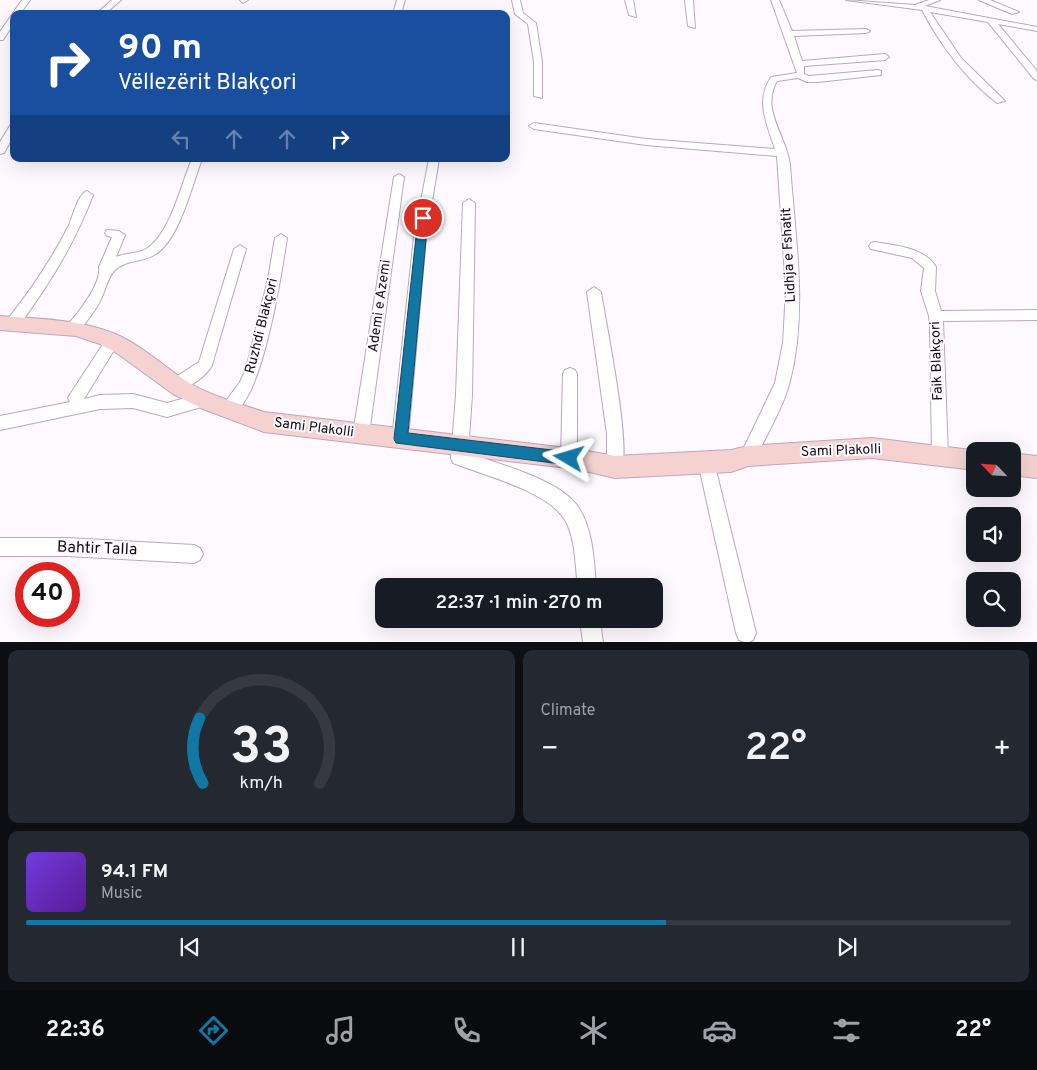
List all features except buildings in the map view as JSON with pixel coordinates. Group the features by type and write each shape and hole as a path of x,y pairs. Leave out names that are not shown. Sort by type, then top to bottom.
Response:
{"street":[{"path":"105,10 116,0"},
{"path":"516,0 519,14 532,23 538,62 539,96"},
{"path":"630,0 632,15"},
{"path":"689,0 692,26"},
{"path":"776,0 790,34 801,70"},
{"path":"850,0 920,8 1037,29"},
{"path":"920,8 936,0"},
{"path":"983,0 1015,12"},
{"path":"920,8 980,86 1000,101"},
{"path":"990,21 1037,77"},
{"path":"0,38 10,23"},
{"path":"790,34 866,31"},
{"name":"Lidhja e Fshatit","path":"748,456 782,384 790,343 793,291 784,160 767,111 768,89 774,79 801,70 885,57"},
{"name":"Lidhja e Fshatit","path":"801,70 807,79 878,73"},
{"path":"534,126 646,142 781,153"},
{"path":"0,151 10,133"},
{"path":"72,329 88,311 106,272 124,257 144,255 153,250 165,238 195,162"},
{"path":"400,439 420,236 433,162"},
{"name":"Ademi e Azemi","path":"361,434 399,177"},
{"name":"Sami Plakolli","path":"6,324 30,302 76,222 87,195"},
{"path":"469,203 464,395 459,458 528,485 546,494 569,510 581,538 585,578"},
{"path":"106,272 104,266 119,234 111,233"},
{"name":"Ruzhdi Blakçori","path":"228,409 246,386 253,368 274,279 281,238"},
{"name":"Faik Blakçori","path":"875,246 911,253 925,261 930,267 928,291 936,316 940,456"},
{"path":"176,386 196,374 205,365 240,249"},
{"path":"594,292 615,434 614,466"},
{"path":"936,316 1037,315"},
{"name":"Sami Plakolli","path":"6,324 72,329 112,342 125,348 176,386 203,400 264,422 569,458 614,466 731,461 748,456 872,448 966,459"},
{"path":"80,406 76,398 112,342"},
{"path":"569,458 570,374"},
{"path":"0,423 80,406 119,400 149,404 167,410 203,400"},
{"path":"706,462 746,633"},
{"path":"1021,465 1037,467"},
{"name":"Bahtir Talla","path":"0,547 67,547 194,554"},
{"path":"591,628 593,642"}],"route":[{"path":"423,218 400,439 569,458"}]}
